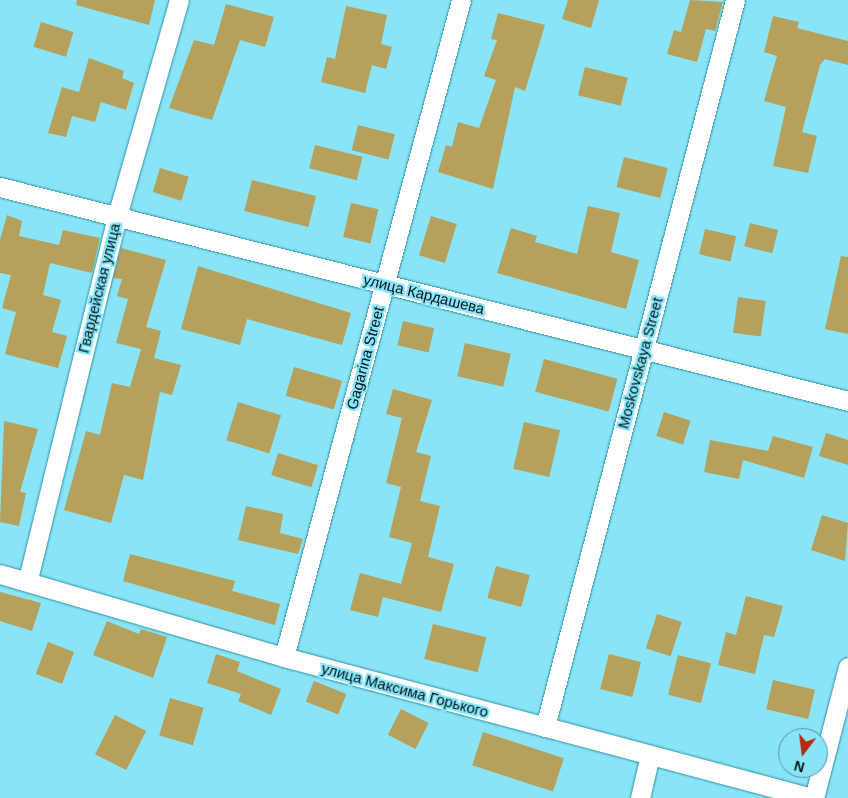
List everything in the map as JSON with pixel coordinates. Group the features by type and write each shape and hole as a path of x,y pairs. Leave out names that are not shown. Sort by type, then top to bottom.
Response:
{"street":[{"name":"Гвардейская улица","path":"28,579 117,216 179,0"},
{"name":"Gagarina Street","path":"284,658 461,0"},
{"name":"Moskovskaya Street","path":"545,727 734,0"},
{"name":"улица Кардашева","path":"0,186 848,401"},
{"name":"улица Максима Горького","path":"0,574 28,579 284,658 813,798"},
{"path":"813,798 848,667"},
{"path":"640,798 650,755"}],"building":[{"path":"77,0 155,0 149,25 76,5"},
{"path":"568,0 599,0 591,28 562,19"},
{"path":"690,0 723,2 715,31 706,29 697,62 667,54 674,30 681,32"},
{"path":"226,4 274,17 265,47 240,40 212,120 169,108 194,40 214,45"},
{"path":"346,6 387,15 381,44 392,47 386,69 372,65 365,93 321,82 327,57 335,59"},
{"path":"498,13 545,25 525,91 515,87 493,189 438,172 446,145 452,147 458,122 479,128 496,80 484,76 497,40 491,39"},
{"path":"773,16 799,22 797,28 848,41 848,65 825,59 820,65 802,132 817,136 808,173 773,166 786,107 764,101 777,56 764,52"},
{"path":"41,22 74,32 66,57 33,47"},
{"path":"89,58 124,71 122,78 134,83 126,110 101,102 95,122 72,116 66,137 48,133 62,87 79,92"},
{"path":"585,67 628,78 621,106 578,95"},
{"path":"358,125 395,134 389,159 352,150"},
{"path":"315,145 363,157 357,180 309,168"},
{"path":"624,157 668,168 660,198 617,187"},
{"path":"160,168 189,177 181,201 153,192"},
{"path":"252,180 316,196 308,227 244,211"},
{"path":"351,203 378,209 370,243 343,237"},
{"path":"588,206 620,213 611,252 639,260 626,309 497,273 511,228 537,236 535,242 577,254"},
{"path":"7,215 22,221 19,236 59,245 63,230 100,238 92,273 50,263 43,295 61,300 52,332 67,336 58,368 5,354 16,312 2,308 11,275 0,273 0,240"},
{"path":"431,216 457,224 445,263 419,255"},
{"path":"750,223 778,230 772,253 744,246"},
{"path":"705,229 736,236 730,262 699,254"},
{"path":"121,248 166,260 146,327 161,331 154,358 181,365 172,395 160,392 143,480 124,475 111,523 64,510 86,431 100,435 112,383 130,387 141,349 116,343 128,299 117,296 122,279 113,278"},
{"path":"841,256 848,257 848,334 825,329"},
{"path":"198,266 351,313 342,345 247,319 240,345 181,329"},
{"path":"738,297 766,301 761,337 733,333"},
{"path":"403,321 434,328 429,353 397,345"},
{"path":"465,343 511,354 503,387 457,376"},
{"path":"544,359 617,379 609,412 535,392"},
{"path":"294,367 342,381 334,410 286,396"},
{"path":"393,389 432,400 416,452 431,456 420,501 440,506 428,557 454,564 441,612 383,597 378,617 350,610 360,573 401,584 412,543 389,537 401,487 386,483 402,418 386,414"},
{"path":"238,402 281,415 269,453 226,440"},
{"path":"664,412 691,421 683,444 656,436"},
{"path":"4,421 38,429 20,492 26,493 19,526 0,522"},
{"path":"524,422 560,430 549,477 513,469"},
{"path":"826,433 848,440 848,465 819,456"},
{"path":"773,436 813,447 804,478 743,460 739,479 704,472 710,440 768,451"},
{"path":"278,453 318,465 311,487 271,475"},
{"path":"246,506 283,514 280,533 303,539 298,554 238,540"},
{"path":"822,515 848,523 845,561 811,550"},
{"path":"130,554 235,581 232,591 280,604 275,625 123,581"},
{"path":"496,566 530,575 521,607 487,598"},
{"path":"0,592 41,603 32,631 0,621"},
{"path":"746,596 783,606 774,637 764,635 755,674 718,665 726,632 736,635"},
{"path":"657,614 682,622 671,656 646,648"},
{"path":"107,621 139,634 141,629 167,637 153,678 93,655"},
{"path":"433,624 486,637 478,672 424,659"},
{"path":"48,642 74,652 62,684 36,674"},
{"path":"216,654 240,662 237,671 281,689 271,715 238,701 241,694 207,683"},
{"path":"609,654 641,662 632,697 600,689"},
{"path":"678,655 711,663 701,703 668,695"},
{"path":"773,680 815,690 808,719 766,709"},
{"path":"314,681 346,694 338,715 306,701"},
{"path":"170,698 204,708 193,745 159,735"},
{"path":"401,709 429,723 415,749 388,735"},
{"path":"115,715 146,731 126,770 95,754"},
{"path":"483,732 564,758 553,792 472,765"}]}
